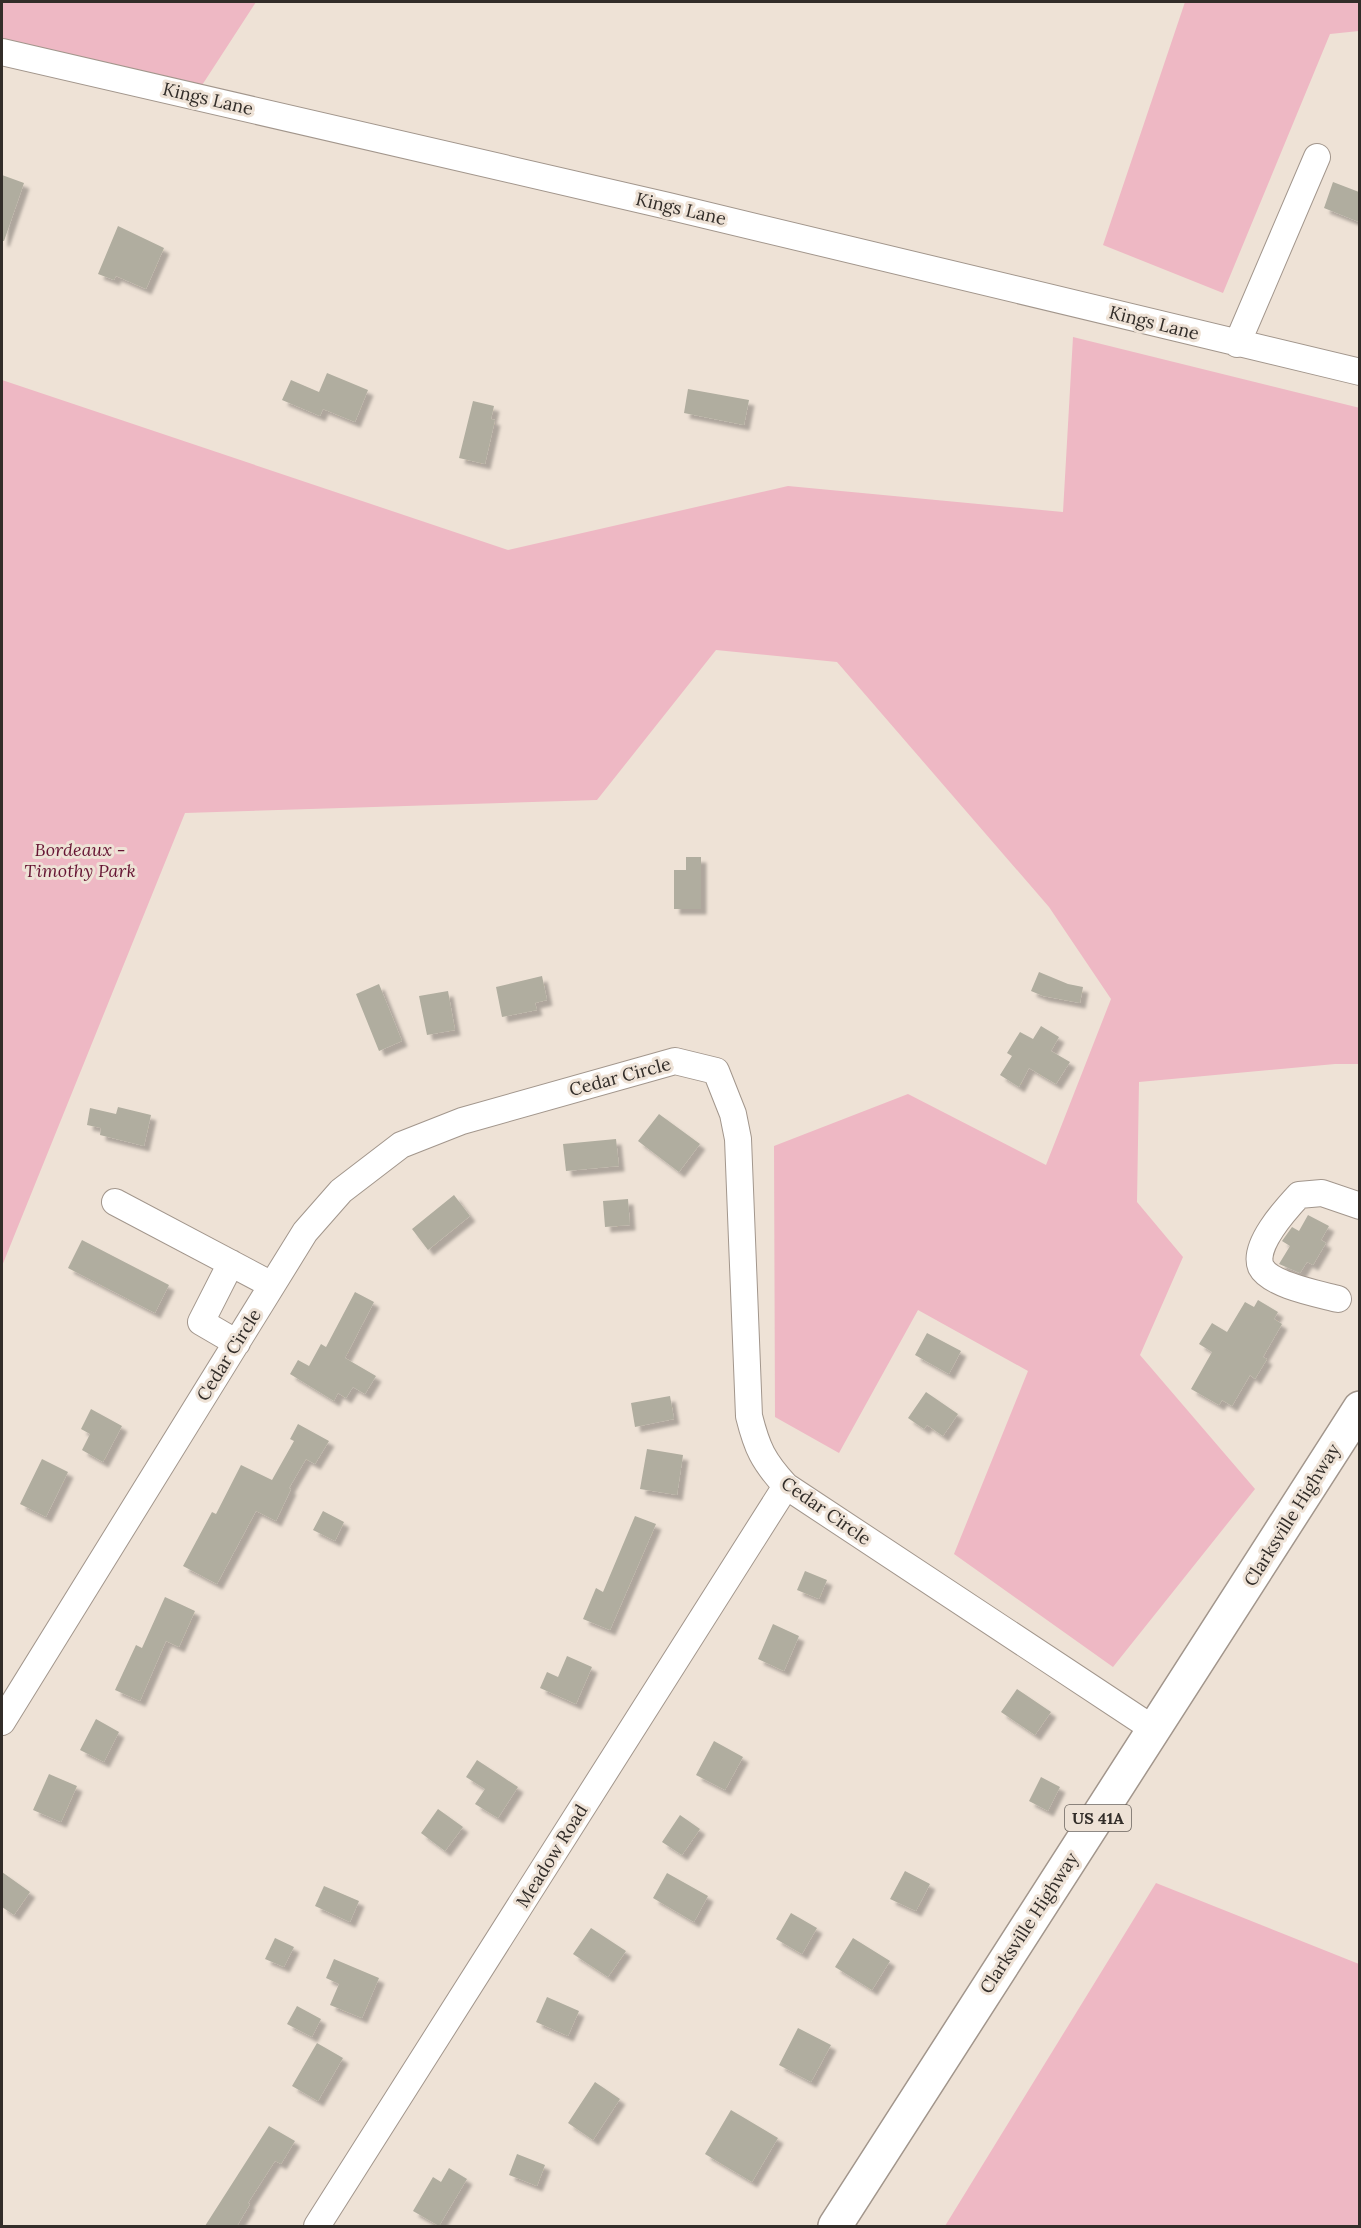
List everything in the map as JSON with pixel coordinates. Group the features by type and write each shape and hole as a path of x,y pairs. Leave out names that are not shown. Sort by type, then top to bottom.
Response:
{"main road":[{"name":"Clarksville Highway","path":"835,2226 943,2055 1155,1730 1359,1408"}],"street":[{"name":"Kings Lane","path":"2,52 668,206 1359,372"},
{"path":"1237,344 1317,157"},
{"name":"Cedar Circle","path":"2,1722 305,1232 341,1191 401,1145 462,1121 675,1061 716,1071 733,1114 738,1139 749,1416 762,1456 786,1486 1155,1730"},
{"path":"1338,1299 1302,1290 1275,1279 1262,1269 1259,1257 1264,1242 1282,1214 1299,1195 1322,1193 1359,1206"},
{"path":"116,1202 272,1285"},
{"path":"231,1263 201,1322 237,1343"},
{"name":"Meadow Road","path":"317,2226 786,1486"}],"green space":[{"path":"2,2 256,2 195,96 2,52"},
{"path":"1185,2 1359,2 1359,31 1330,34 1223,293 1103,245"},
{"name":"Bordeaux - Timothy Park","path":"1073,337 1360,408 1359,1064 1335,1064 1139,1082 1137,1202 1183,1257 1140,1355 1255,1489 1113,1667 954,1554 1028,1371 918,1310 839,1453 775,1417 774,1146 908,1094 1046,1165 1111,999 1049,907 837,662 716,650 597,800 185,813 2,1266 2,380 508,550 788,486 1063,512"},
{"path":"1156,1883 1359,1964 1359,2226 945,2226"}],"building":[{"path":"2,175 24,183 4,241 2,241"},
{"path":"1333,182 1359,192 1359,222 1324,208"},
{"path":"118,226 164,248 146,289 116,276 114,280 98,274"},
{"path":"327,373 368,390 355,422 323,409 320,416 282,400 291,380 319,392"},
{"path":"688,389 749,400 744,425 684,413"},
{"path":"473,401 494,406 491,419 495,420 485,464 459,458"},
{"path":"686,857 701,857 701,909 674,909 674,870 686,870"},
{"path":"1039,972 1068,984 1083,987 1080,1003 1043,996 1031,991"},
{"path":"542,976 547,1000 535,1003 537,1010 502,1017 496,987"},
{"path":"379,984 402,1041 379,1051 356,994"},
{"path":"448,991 455,1030 427,1035 419,996"},
{"path":"1041,1026 1059,1037 1051,1051 1070,1062 1056,1084 1029,1068 1019,1087 1000,1075 1012,1056 1007,1053 1020,1032 1033,1039"},
{"path":"118,1107 151,1115 144,1146 100,1135 101,1128 87,1125 90,1108 116,1114"},
{"path":"659,1114 700,1144 679,1172 638,1141"},
{"path":"616,1139 619,1166 566,1171 563,1144"},
{"path":"454,1195 470,1216 428,1250 412,1229"},
{"path":"628,1199 630,1225 605,1227 603,1201"},
{"path":"1308,1215 1329,1226 1321,1240 1326,1243 1313,1265 1307,1262 1300,1273 1279,1264 1290,1246 1282,1241 1292,1227 1299,1231"},
{"path":"82,1240 169,1285 155,1313 68,1268"},
{"path":"355,1292 374,1302 345,1358 376,1376 365,1394 353,1387 346,1398 338,1393 334,1401 290,1374 298,1360 309,1366 321,1344 326,1347"},
{"path":"1258,1300 1278,1312 1274,1319 1282,1324 1263,1357 1267,1359 1255,1379 1250,1375 1232,1406 1222,1400 1219,1405 1191,1389 1212,1352 1199,1344 1212,1323 1227,1332 1245,1302 1254,1307"},
{"path":"927,1333 961,1351 949,1374 915,1355"},
{"path":"926,1392 958,1414 943,1436 927,1425 924,1429 908,1418"},
{"path":"670,1396 674,1419 635,1427 631,1403"},
{"path":"91,1409 122,1426 103,1462 82,1450 90,1434 81,1429"},
{"path":"298,1424 329,1441 315,1464 306,1459 289,1488 291,1489 276,1521 256,1511 217,1584 183,1566 212,1512 216,1514 241,1465 272,1480 294,1441 290,1439"},
{"path":"647,1449 683,1455 677,1495 640,1489"},
{"path":"42,1459 68,1472 46,1517 20,1504"},
{"path":"323,1511 344,1522 335,1541 313,1530"},
{"path":"635,1516 656,1524 610,1630 583,1619 596,1588 603,1592"},
{"path":"805,1571 827,1580 819,1599 797,1590"},
{"path":"165,1597 195,1611 179,1647 166,1641 140,1701 115,1690 136,1645 142,1648"},
{"path":"773,1624 799,1636 784,1671 758,1659"},
{"path":"567,1656 592,1667 576,1704 540,1688 547,1672 558,1677"},
{"path":"1017,1689 1051,1712 1035,1735 1001,1712"},
{"path":"96,1719 119,1732 104,1762 80,1750"},
{"path":"714,1741 743,1757 725,1790 696,1775"},
{"path":"477,1760 518,1787 498,1818 475,1804 485,1789 466,1777"},
{"path":"49,1774 77,1786 61,1822 33,1810"},
{"path":"1041,1777 1060,1787 1048,1811 1029,1801"},
{"path":"438,1809 463,1827 445,1851 421,1833"},
{"path":"680,1815 700,1829 682,1855 662,1842"},
{"path":"905,1871 930,1884 916,1911 890,1899"},
{"path":"2,1872 30,1892 14,1915 2,1907"},
{"path":"667,1873 708,1896 694,1922 653,1898"},
{"path":"324,1886 359,1901 350,1922 315,1906"},
{"path":"791,1913 817,1928 802,1954 776,1939"},
{"path":"591,1928 626,1951 608,1977 573,1954"},
{"path":"275,1938 294,1947 284,1967 265,1959"},
{"path":"853,1938 890,1961 872,1990 835,1967"},
{"path":"334,1959 379,1978 362,2018 330,2005 339,1984 326,1978"},
{"path":"547,1997 579,2011 568,2036 536,2022"},
{"path":"297,2006 321,2019 312,2037 287,2024"},
{"path":"798,2028 831,2045 811,2082 779,2065"},
{"path":"317,2043 343,2058 318,2101 292,2086"},
{"path":"595,2082 620,2099 593,2140 568,2123"},
{"path":"731,2110 778,2138 752,2182 705,2154"},
{"path":"269,2126 295,2141 281,2164 275,2161 248,2203 250,2204 237,2226 205,2226"},
{"path":"517,2154 545,2165 537,2186 509,2175"},
{"path":"449,2168 467,2179 439,2226 413,2211 433,2177 441,2182"}]}
